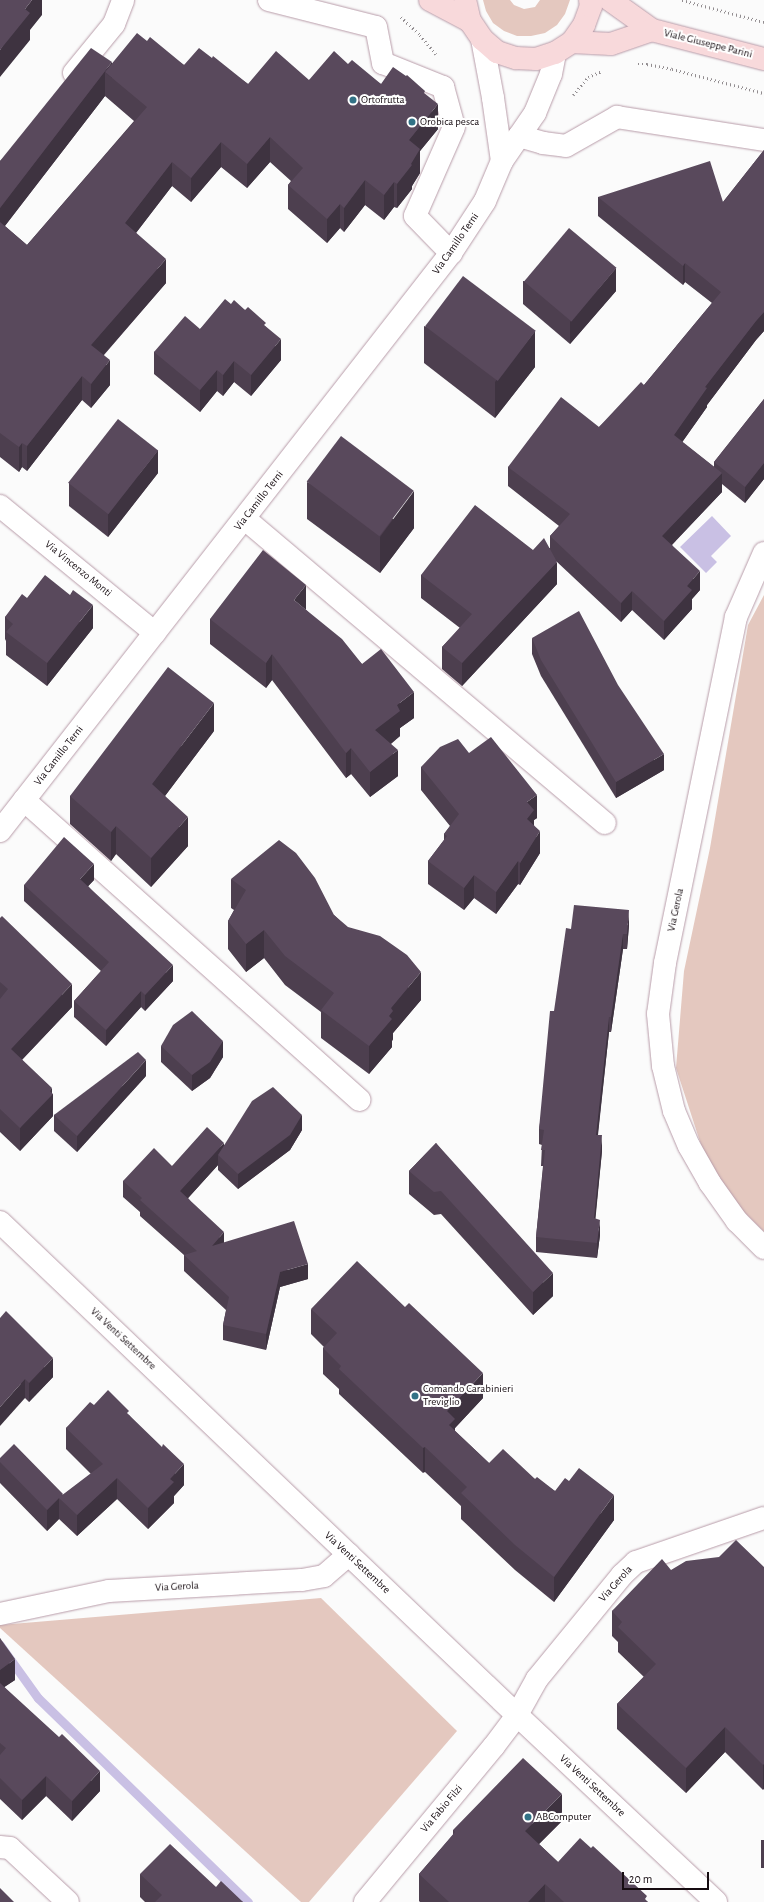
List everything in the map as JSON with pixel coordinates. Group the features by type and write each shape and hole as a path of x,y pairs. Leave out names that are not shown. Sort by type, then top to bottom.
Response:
{"main road":[{"path":"430,0 470,21"},
{"path":"465,0 470,21 482,39 497,52 516,58 536,59 564,47 611,44 652,30"},
{"path":"564,47 584,25 590,6 590,0"},
{"path":"610,0 652,30"},
{"name":"Viale Giuseppe Parini","path":"652,30 764,59"}],"street":[{"path":"59,91 114,24 123,0"},
{"path":"269,0 376,27 383,63 443,87 454,127 415,216 451,253"},
{"path":"482,39 493,98 502,161"},
{"name":"Via Camillo Terni","path":"0,831 245,519 451,253 485,201 502,161 535,113 564,47"},
{"path":"519,136 542,143 566,146 617,117 764,140"},
{"name":"Via Vincenzo Monti","path":"0,506 155,633"},
{"path":"245,519 605,823"},
{"name":"Via Gerola","path":"764,553 736,617 665,963 658,1014 663,1066 674,1111 689,1146 710,1184 737,1221 764,1248"},
{"path":"24,800 359,1100"},
{"name":"Via Venti Settembre","path":"0,1222 716,1902"},
{"name":"Via Gerola","path":"518,1715 537,1679 622,1576 636,1562 764,1518"},
{"name":"Via Gerola","path":"0,1614 109,1591 302,1580 324,1576 349,1554"},
{"name":"Via Fabio Filzi","path":"365,1902 518,1715"},
{"path":"0,1847 10,1848 68,1902"}],"path":[{"path":"682,0 764,22"}],"shaded area":[{"path":"483,0 510,0 514,5 524,9 535,7 540,0 570,0 565,14 557,25 545,33 531,36 517,36 504,31 493,23 486,11"},
{"path":"712,516 731,536 711,556 717,562 706,573 680,547"},
{"path":"764,595 764,1232 743,1211 705,1157 676,1068 684,971 710,848 748,625"},
{"path":"321,1598 457,1731 309,1902 301,1902 0,1628 0,1625"}],"building":[{"path":"0,0 32,0 25,9 30,13 0,50"},
{"path":"137,33 147,41 150,37 184,65 199,48 212,58 213,56 248,84 276,51 309,80 334,51 348,64 352,60 381,84 393,67 406,76 407,75 425,91 424,93 438,104 409,140 420,149 411,164 412,165 397,184 394,182 384,195 365,180 344,208 340,204 327,219 288,185 303,168 270,137 247,164 221,142 191,178 172,162 125,223 166,259 91,345 110,360 91,384 82,376 27,446 22,443 19,447 0,433 0,222 27,245 147,107 105,72"},
{"path":"91,48 112,62 0,208 0,161"},
{"path":"764,150 764,312 705,387 707,388 674,435 722,473 662,536 700,571 687,586 692,590 664,621 632,591 621,603 550,536 570,514 508,467 561,397 599,427 641,382 644,385 721,292 685,263 683,266 598,197 710,161 723,202"},
{"path":"569,228 616,268 571,321 524,282"},
{"path":"463,276 536,331 498,381 425,326"},
{"path":"225,299 231,304 234,300 245,310 248,307 266,323 264,325 281,339 251,375 234,361 223,375 217,370 200,390 154,352 185,316 200,329"},
{"path":"764,399 764,463 745,487 714,462"},
{"path":"118,419 158,450 108,514 68,483"},
{"path":"341,436 414,491 379,536 307,482"},
{"path":"475,505 533,550 544,538 557,562 462,663 442,647 472,614 421,575"},
{"path":"263,550 306,585 294,600 342,639 362,664 381,649 414,692 397,705 400,711 375,730 398,750 370,772 351,748 346,753 272,654 266,663 210,619"},
{"path":"45,575 70,595 73,590 93,605 47,663 6,632 13,624 5,617 22,594 27,598"},
{"path":"579,611 618,685 664,754 616,782 541,660 532,638"},
{"path":"168,667 214,703 152,784 188,817 151,858 116,826 111,832 70,796"},
{"path":"491,737 537,795 527,802 534,810 527,819 540,831 520,863 518,861 496,892 474,875 464,888 428,861 447,836 444,834 459,814 421,767 440,747 458,739 469,753"},
{"path":"64,837 94,864 80,879 173,965 145,995 141,991 106,1030 74,1001 109,962 24,885"},
{"path":"279,840 296,853 315,878 334,915 348,927 380,936 407,955 421,972 391,1008 393,1011 389,1016 392,1019 369,1046 321,1010 334,993 285,956 264,930 246,944 228,921 246,890 231,879"},
{"path":"574,905 629,910 627,934 623,934 611,1017 609,1017 596,1135 602,1135 594,1218 600,1220 597,1243 536,1237 545,1150 541,1150 544,1130 539,1129 550,1011 554,1011 566,928 571,929"},
{"path":"2,916 72,984 11,1049 52,1088 50,1091 53,1094 20,1128 0,1109 0,999 8,989 0,982 0,918"},
{"path":"192,1011 223,1041 210,1062 192,1075 161,1046 173,1025"},
{"path":"138,1052 146,1060 77,1136 54,1115"},
{"path":"273,1087 302,1115 290,1135 238,1174 218,1155 252,1101"},
{"path":"207,1127 224,1143 180,1191 224,1232 212,1246 294,1221 308,1264 280,1272 266,1334 223,1325 229,1297 184,1255 197,1251 140,1200 142,1198 123,1181 154,1148 172,1166"},
{"path":"436,1143 553,1273 533,1292 441,1191 434,1192 409,1171"},
{"path":"357,1261 405,1307 409,1303 483,1373 447,1411 455,1419 449,1425 489,1463 503,1449 535,1479 537,1477 555,1491 565,1478 569,1481 579,1468 614,1495 554,1577 515,1545 461,1493 467,1487 339,1369 341,1366 323,1348 337,1333 311,1309"},
{"path":"6,1311 53,1358 29,1383 25,1379 0,1407 0,1318"},
{"path":"108,1390 129,1411 127,1413 162,1447 163,1444 184,1464 170,1479 174,1482 148,1508 117,1478 77,1515 59,1498 47,1510 0,1462 0,1458 14,1444 63,1494 61,1496 103,1464 66,1428 90,1402 94,1405"},
{"path":"736,1540 764,1567 764,1764 763,1765 725,1727 686,1768 617,1704 656,1664 618,1627 622,1622 612,1611 662,1559 671,1570 686,1561 719,1557"},
{"path":"0,1638 15,1659 0,1670"},
{"path":"0,1683 59,1737 62,1734 100,1771 72,1801 46,1776 22,1800 0,1778 0,1755 6,1748 0,1743"},
{"path":"523,1758 562,1794 525,1831 558,1862 580,1838 591,1848 593,1846 647,1896 645,1899 648,1902 564,1902 545,1884 528,1902 449,1902 419,1874 455,1832 453,1830"},
{"path":"170,1844 216,1887 221,1881 243,1902 155,1902 162,1895 140,1874"},
{"path":"0,1888 14,1902 0,1902"}],"waterway":[{"path":"0,1645 38,1698 248,1902"}],"place":[{"name":"Ortofrutta","path":"353,100"},
{"name":"Orobica pesca","path":"412,122"},
{"name":"Comando Carabinieri Treviglio","path":"415,1396"},
{"name":"ABComputer","path":"528,1817"}]}
